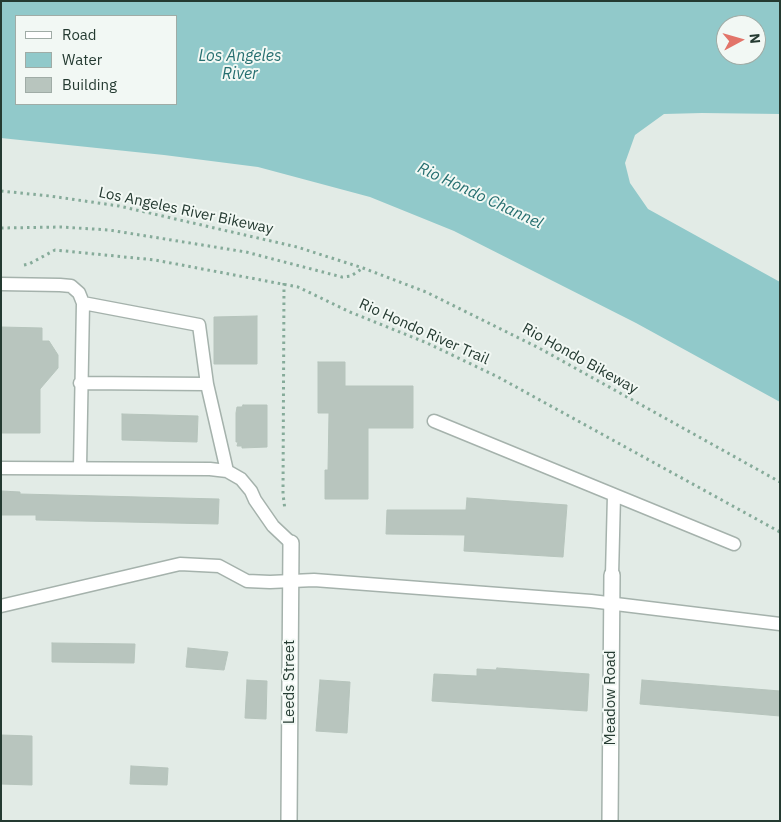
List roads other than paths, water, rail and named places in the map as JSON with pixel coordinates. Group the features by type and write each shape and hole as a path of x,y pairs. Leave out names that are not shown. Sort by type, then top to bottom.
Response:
{"street":[{"name":"Leeds Street","path":"289,821 290,543"},
{"name":"Meadow Road","path":"610,821 612,575"}],"lane":[{"path":"1,284 71,286 79,293 83,303 80,383 80,467"},
{"path":"83,303 199,325 206,384 227,471"},
{"path":"80,383 206,384"},
{"path":"434,421 734,544"},
{"path":"1,468 80,467 210,469 227,471 241,479 251,491 273,526 290,543"},
{"path":"612,575 614,495"},
{"path":"1,606 180,564 220,566 247,581 290,582 314,580 612,603 780,624"}],"water":[{"path":"1,1 780,1 780,114 664,114 635,135 625,163 630,183 648,209 780,282 780,402 636,323 454,231 370,197 258,167 1,138"}],"water label":[{"name":"Los Angeles River","path":"240,65"},
{"name":"Rio Hondo Channel","path":"480,196"}]}
